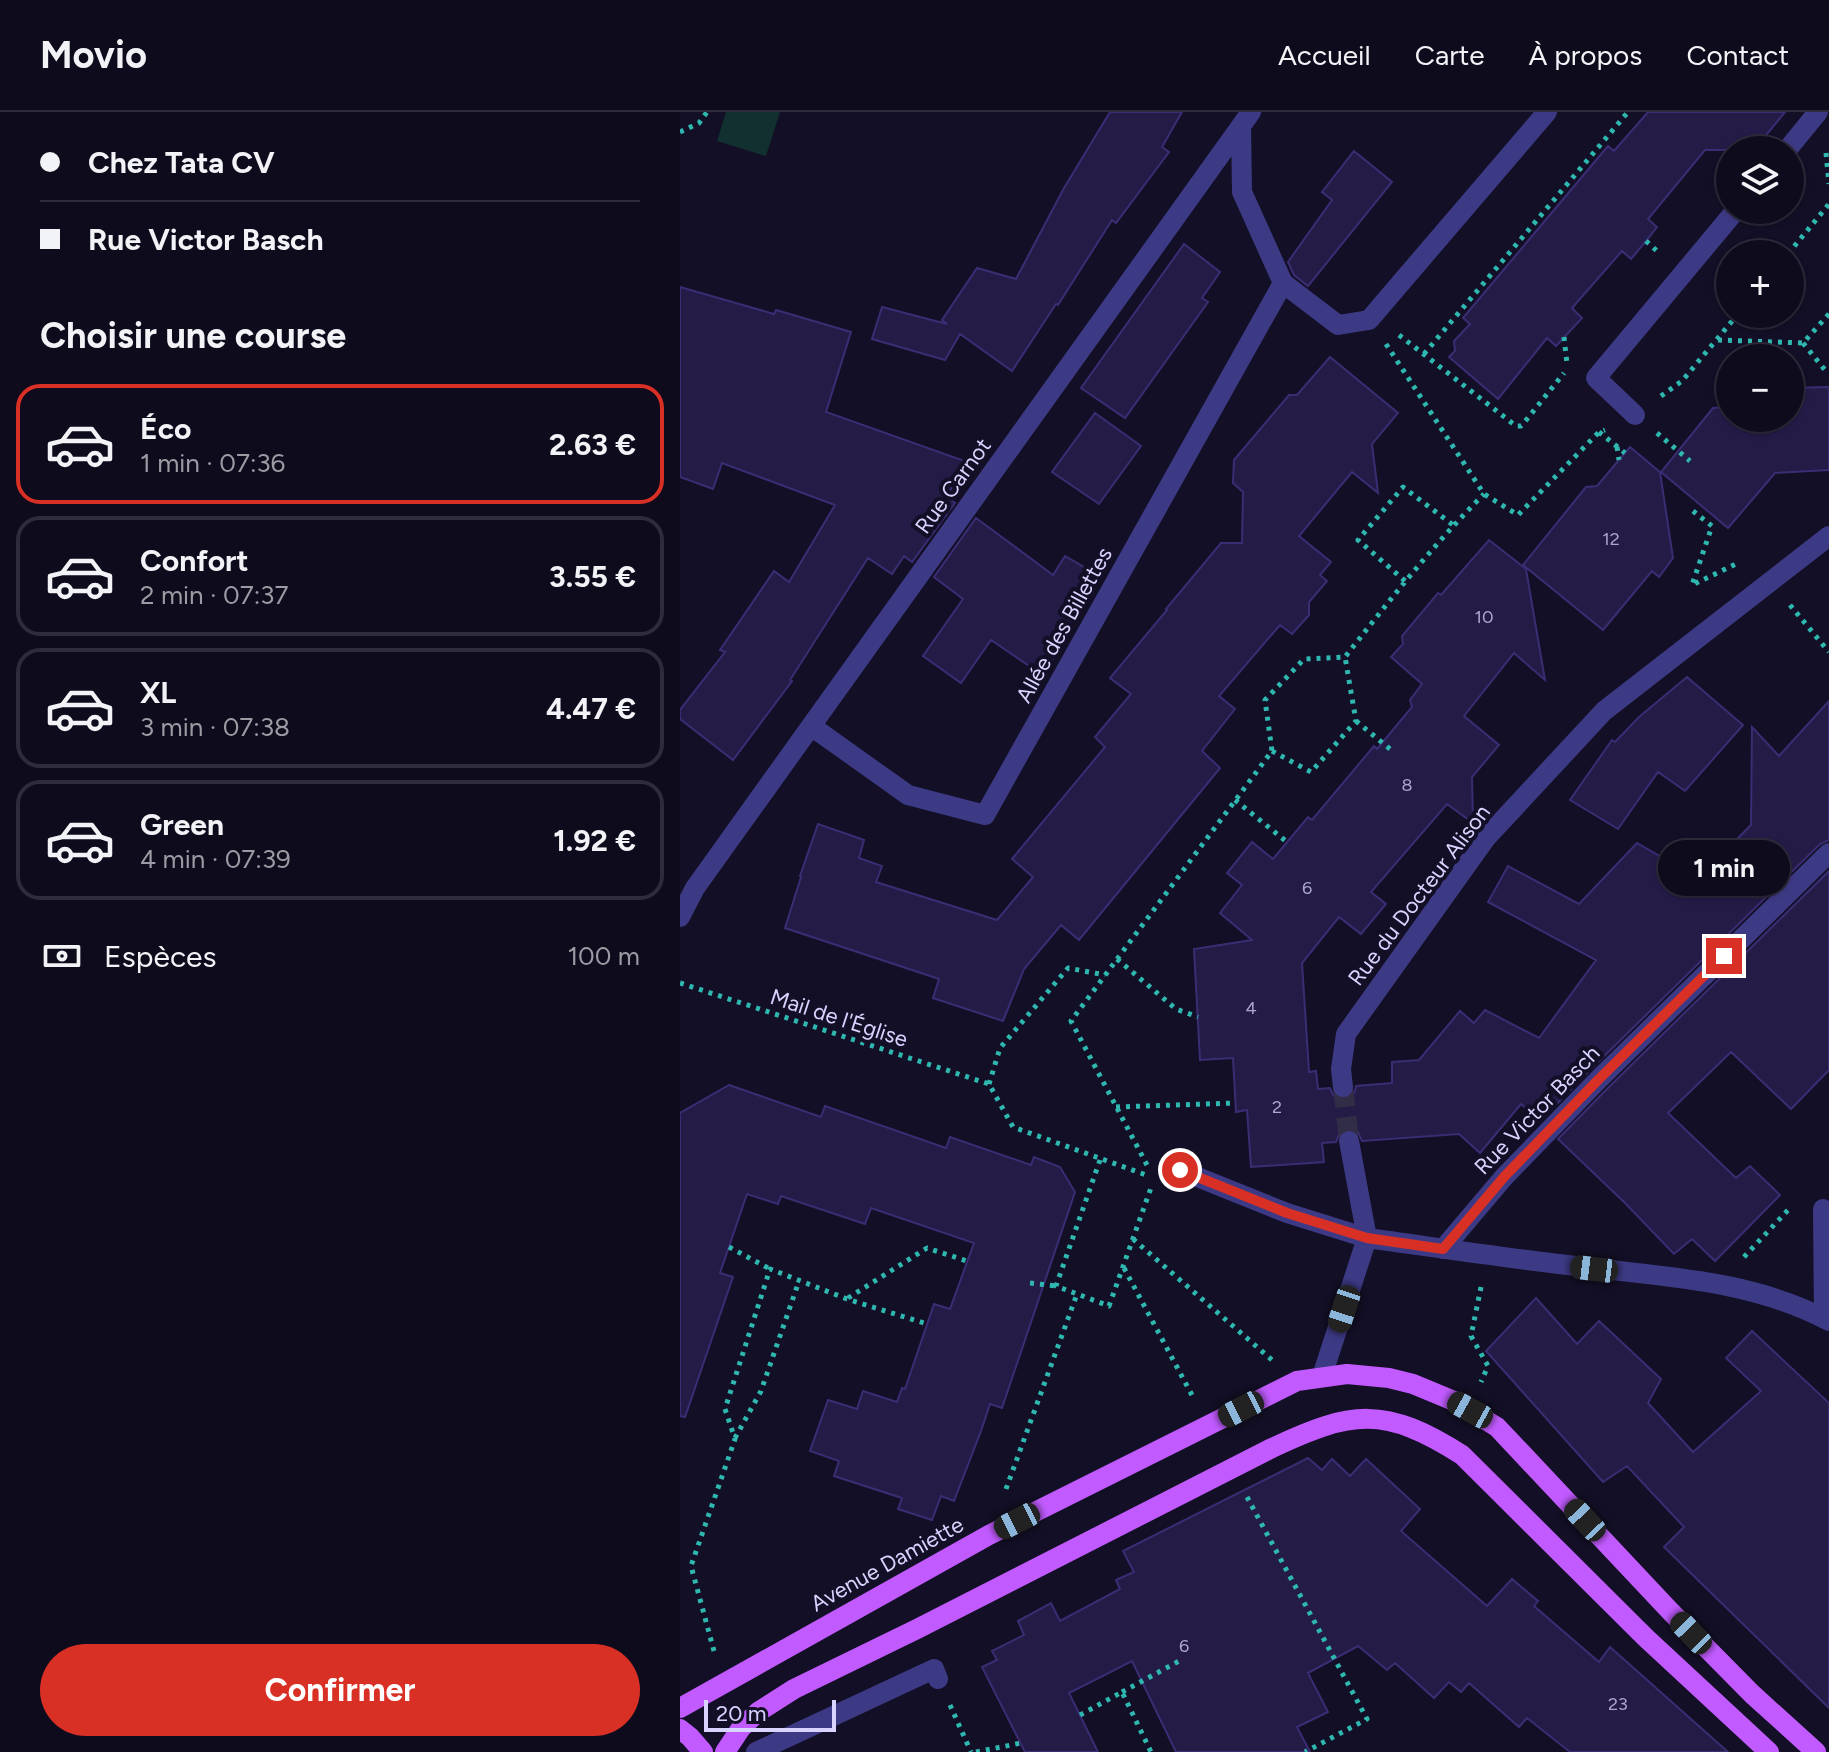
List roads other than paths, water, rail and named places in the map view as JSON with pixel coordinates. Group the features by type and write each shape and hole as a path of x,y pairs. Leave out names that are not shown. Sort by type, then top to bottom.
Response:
{"main road":[{"name":"Avenue Damiette","path":"680,1708 989,1535 1297,1381 1347,1374 1389,1378 1423,1388 1454,1401 1497,1427 1671,1612 1752,1694 1816,1752"},
{"path":"725,1752 741,1728 758,1712 794,1689 1272,1448 1310,1430 1360,1418 1410,1426 1462,1455 1646,1638 1769,1752"},
{"path":"680,1729 703,1752"}],"street":[{"path":"1246,119 1242,192 1283,283 1338,325 1371,318 1547,112"},
{"path":"1798,136 1818,112"},
{"name":"Rue Carnot","path":"680,917 695,888 1246,119"},
{"path":"1635,415 1596,378 1724,224"},
{"name":"Allée des Billettes","path":"811,726 908,795 985,815 1283,283"},
{"name":"Rue du Docteur Alison","path":"1343,1087 1341,1069 1346,1034 1486,838 1604,711 1829,536"},
{"name":"Rue Victor Basch","path":"1443,1249 1504,1177 1598,1080 1829,853"},
{"path":"1322,1376 1367,1238 1349,1141"},
{"path":"1180,1170 1287,1213 1367,1238 1720,1284 1799,1305 1827,1319 1823,1209"},
{"path":"741,1728 756,1752 934,1669 938,1679"}],"tunnel":[{"path":"1343,1087 1349,1141"}]}
